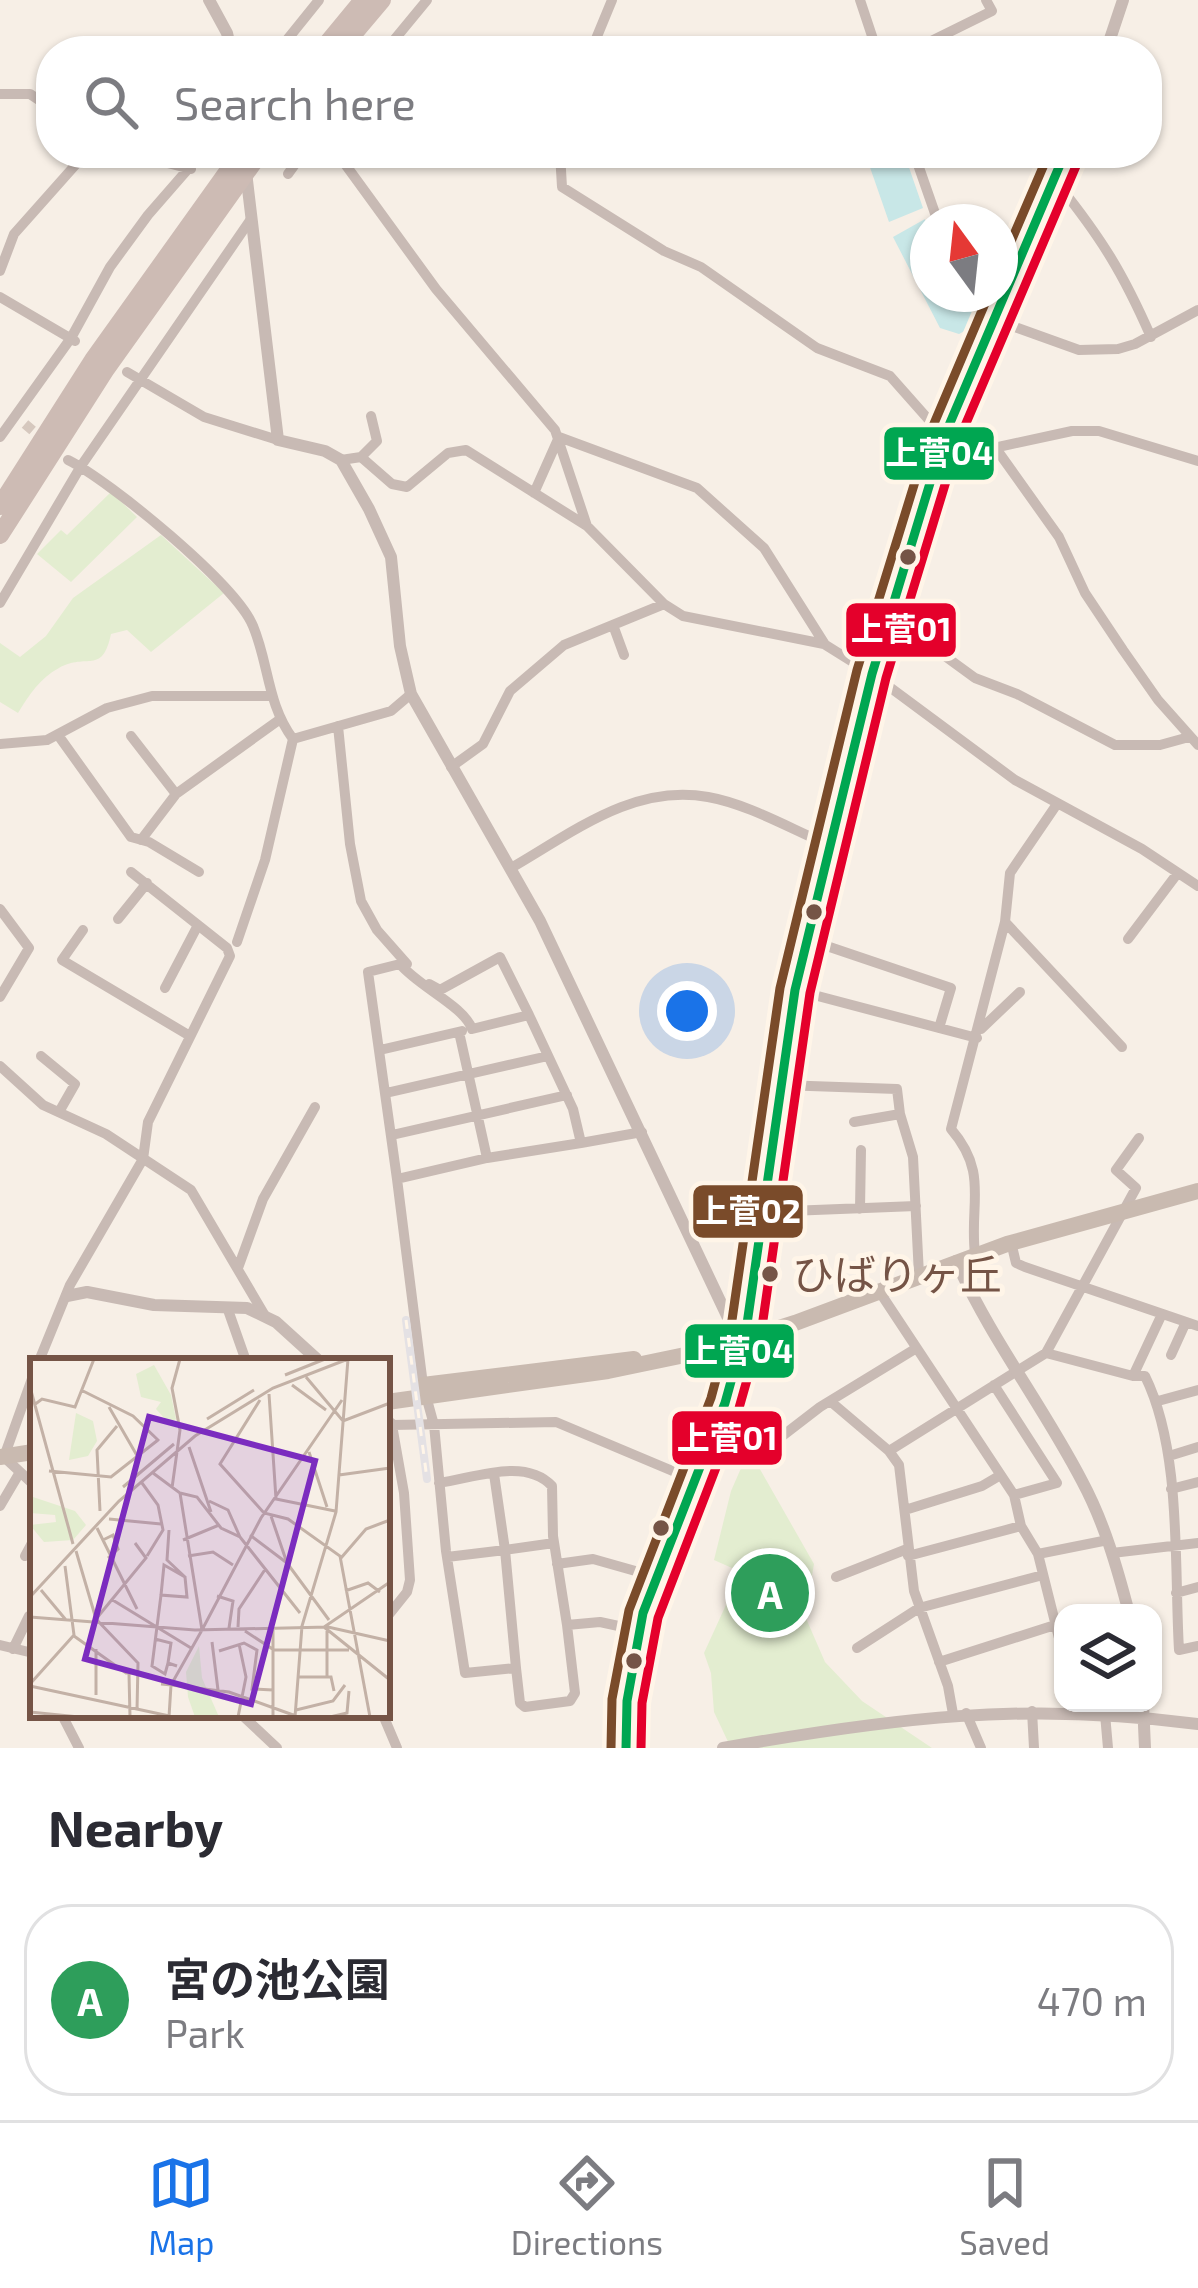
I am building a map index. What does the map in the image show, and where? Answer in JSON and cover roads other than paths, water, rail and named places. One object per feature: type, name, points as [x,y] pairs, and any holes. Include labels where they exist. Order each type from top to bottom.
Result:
[{"type":"highway","points":[[333,36],[362,0]]},
{"type":"highway","points":[[352,36],[382,0]]},
{"type":"highway","points":[[0,506],[93,360],[235,168]]},
{"type":"highway","points":[[0,536],[236,168]]},
{"type":"main road","points":[[390,1402],[643,1365],[739,1341],[1011,1242],[1198,1191]]},
{"type":"main road","points":[[626,1748],[626,1701],[637,1630],[653,1576],[725,1404],[737,1368],[739,1341]]},
{"type":"main road","points":[[423,1384],[630,1356],[643,1365]]},
{"type":"main road","points":[[427,1407],[631,1378],[643,1365]]},
{"type":"street","points":[[209,0],[227,36]]},
{"type":"street","points":[[290,36],[319,0]]},
{"type":"street","points":[[397,36],[427,0]]},
{"type":"street","points":[[597,36],[612,0]]},
{"type":"street","points":[[860,0],[872,36]]},
{"type":"street","points":[[941,36],[992,11],[986,0]]},
{"type":"street","points":[[1111,36],[1123,0]]},
{"type":"street","points":[[0,94],[36,98]]},
{"type":"street","points":[[0,271],[14,234],[73,168]]},
{"type":"street","points":[[0,437],[74,340],[110,267],[148,215],[191,169],[187,168]]},
{"type":"street","points":[[240,168],[251,219],[278,440]]},
{"type":"street","points":[[288,174],[292,168]]},
{"type":"street","points":[[348,168],[436,289],[559,437],[587,526]]},
{"type":"street","points":[[561,168],[562,187],[664,251],[701,267],[817,348],[890,376],[944,436],[980,451],[1072,431],[1099,431],[1198,461]]},
{"type":"street","points":[[919,168],[932,204]]},
{"type":"street","points":[[739,1341],[749,1314],[795,990],[872,674],[944,436],[1059,168]]},
{"type":"street","points":[[1053,183],[1103,240],[1151,337]]},
{"type":"street","points":[[0,603],[81,466],[251,219]]},
{"type":"street","points":[[0,297],[74,340]]},
{"type":"street","points":[[995,314],[1001,322],[1079,350],[1118,349],[1151,337],[1198,310]]},
{"type":"street","points":[[127,372],[204,417],[325,451],[341,460],[392,557],[400,646],[411,694],[511,868],[739,1341]]},
{"type":"street","points":[[13,416],[25,424]]},
{"type":"street","points":[[341,460],[361,457],[377,441],[370,416]]},
{"type":"street","points":[[534,493],[559,437]]},
{"type":"street","points":[[559,437],[698,488],[764,548],[824,644]]},
{"type":"street","points":[[361,457],[392,484],[407,487],[448,453],[466,450],[587,526],[664,604],[682,616],[824,644],[1015,780],[1142,849],[1198,886]]},
{"type":"street","points":[[997,450],[1059,537],[1085,593],[1123,650],[1193,741]]},
{"type":"street","points":[[68,460],[219,578],[253,626],[279,720],[293,739],[266,860],[237,942]]},
{"type":"street","points":[[451,767],[483,744],[510,691],[564,646],[664,604]]},
{"type":"street","points":[[890,616],[975,678],[1017,694],[1115,746],[1193,741]]},
{"type":"street","points":[[613,625],[624,655]]},
{"type":"street","points":[[293,739],[391,711],[411,694]]},
{"type":"street","points":[[0,744],[58,735],[107,708],[152,696],[271,696]]},
{"type":"street","points":[[141,840],[176,794],[279,720]]},
{"type":"street","points":[[338,726],[350,844],[361,901],[377,930],[420,979],[440,990],[500,957],[567,1095],[581,1143]]},
{"type":"street","points":[[58,735],[131,837],[199,872]]},
{"type":"street","points":[[131,736],[176,794]]},
{"type":"street","points":[[511,868],[608,812],[641,798],[670,795],[710,797],[829,845]]},
{"type":"street","points":[[975,1254],[976,1169],[951,1129],[1005,922],[1013,862],[1057,805]]},
{"type":"street","points":[[40,1358],[70,1285],[143,1159],[148,1123],[230,956],[130,872]]},
{"type":"street","points":[[1128,939],[1178,874]]},
{"type":"street","points":[[118,920],[146,883]]},
{"type":"street","points":[[0,909],[29,948],[0,997]]},
{"type":"street","points":[[1005,922],[1122,1047]]},
{"type":"street","points":[[165,988],[198,925]]},
{"type":"street","points":[[83,930],[62,960],[190,1036]]},
{"type":"street","points":[[806,939],[951,988],[939,1028]]},
{"type":"street","points":[[487,1158],[468,1074],[467,1016],[415,982],[400,964],[368,972],[465,1673],[516,1668]]},
{"type":"street","points":[[795,990],[978,1035]]},
{"type":"street","points":[[978,1035],[1020,992]]},
{"type":"street","points":[[380,1050],[529,1015]]},
{"type":"street","points":[[386,1093],[548,1055]]},
{"type":"street","points":[[41,1056],[75,1084],[59,1112]]},
{"type":"street","points":[[0,1066],[19,1087],[106,1134],[190,1190],[264,1314],[315,1358]]},
{"type":"street","points":[[781,1085],[897,1089],[913,1157],[920,1275]]},
{"type":"street","points":[[392,1136],[567,1095]]},
{"type":"street","points":[[238,1268],[263,1199],[315,1106]]},
{"type":"street","points":[[854,1122],[900,1114]]},
{"type":"street","points":[[398,1180],[487,1158],[642,1132]]},
{"type":"street","points":[[889,1451],[1046,1353],[1136,1188],[1116,1170],[1139,1138]]},
{"type":"street","points":[[860,1209],[861,1150]]},
{"type":"street","points":[[764,1212],[916,1206]]},
{"type":"street","points":[[1011,1242],[1016,1263],[1192,1324],[1171,1355]]},
{"type":"street","points":[[956,1261],[988,1328],[1066,1451],[1110,1546],[1126,1604]]},
{"type":"street","points":[[67,1296],[87,1292],[154,1305],[227,1307],[264,1314]]},
{"type":"street","points":[[878,1292],[1014,1495],[1021,1526],[1038,1555],[1054,1621]]},
{"type":"street","points":[[227,1307],[245,1358]]},
{"type":"street","points":[[1133,1376],[1162,1314]]},
{"type":"street","points":[[725,1404],[768,1447],[915,1348]]},
{"type":"street","points":[[1046,1353],[1145,1376],[1158,1401],[1169,1456],[1179,1650],[1198,1646]]},
{"type":"street","points":[[30,1384],[1,1456],[30,1481]]},
{"type":"street","points":[[994,1385],[1057,1483],[1014,1495]]},
{"type":"street","points":[[1158,1401],[1198,1390]]},
{"type":"street","points":[[830,1401],[889,1451],[899,1466],[919,1608],[959,1714],[981,1748]]},
{"type":"street","points":[[390,1612],[407,1592],[410,1580],[404,1493],[390,1423],[556,1422],[694,1480]]},
{"type":"street","points":[[1169,1456],[1198,1448]]},
{"type":"street","points":[[439,1483],[517,1469],[540,1474],[552,1486],[554,1544],[575,1694],[570,1701],[525,1707],[520,1703],[494,1474]]},
{"type":"street","points":[[0,1507],[20,1472]]},
{"type":"street","points":[[905,1510],[982,1486],[999,1476]]},
{"type":"street","points":[[1171,1489],[1198,1482]]},
{"type":"street","points":[[836,1577],[908,1553],[1021,1526]]},
{"type":"street","points":[[1038,1555],[1198,1543]]},
{"type":"street","points":[[447,1557],[554,1544]]},
{"type":"street","points":[[26,1556],[30,1547]]},
{"type":"street","points":[[557,1564],[593,1559],[653,1576]]},
{"type":"street","points":[[857,1648],[919,1608],[1043,1575]]},
{"type":"street","points":[[1176,1593],[1198,1587]]},
{"type":"street","points":[[6,1647],[29,1616]]},
{"type":"street","points":[[568,1625],[600,1622],[637,1630]]},
{"type":"street","points":[[939,1662],[1054,1625]]},
{"type":"street","points":[[723,1748],[879,1721],[1054,1709]]},
{"type":"street","points":[[1032,1711],[1034,1748]]},
{"type":"street","points":[[1097,1712],[1124,1712]]},
{"type":"street","points":[[1144,1712],[1145,1748]]},
{"type":"street","points":[[1152,1712],[1198,1724]]},
{"type":"street","points":[[1105,1714],[1108,1748]]},
{"type":"street","points":[[64,1718],[79,1748]]},
{"type":"street","points":[[247,1718],[278,1748]]},
{"type":"street","points":[[384,1718],[394,1747]]},
{"type":"water","points":[[870,168],[909,168],[922,204],[910,204],[910,213],[889,222]]},
{"type":"water","points":[[910,227],[910,270],[893,237]]},
{"type":"water","points":[[932,312],[980,312],[981,322],[959,334],[940,328]]},
{"type":"tunnel","points":[[25,424],[45,441]]},
{"type":"railway","points":[[406,1320],[427,1479]]},
{"type":"place","name":"ひばりヶ丘","points":[[770,1274]]},
{"type":"place","name":"宮の池公園","points":[[770,1593]]}]
